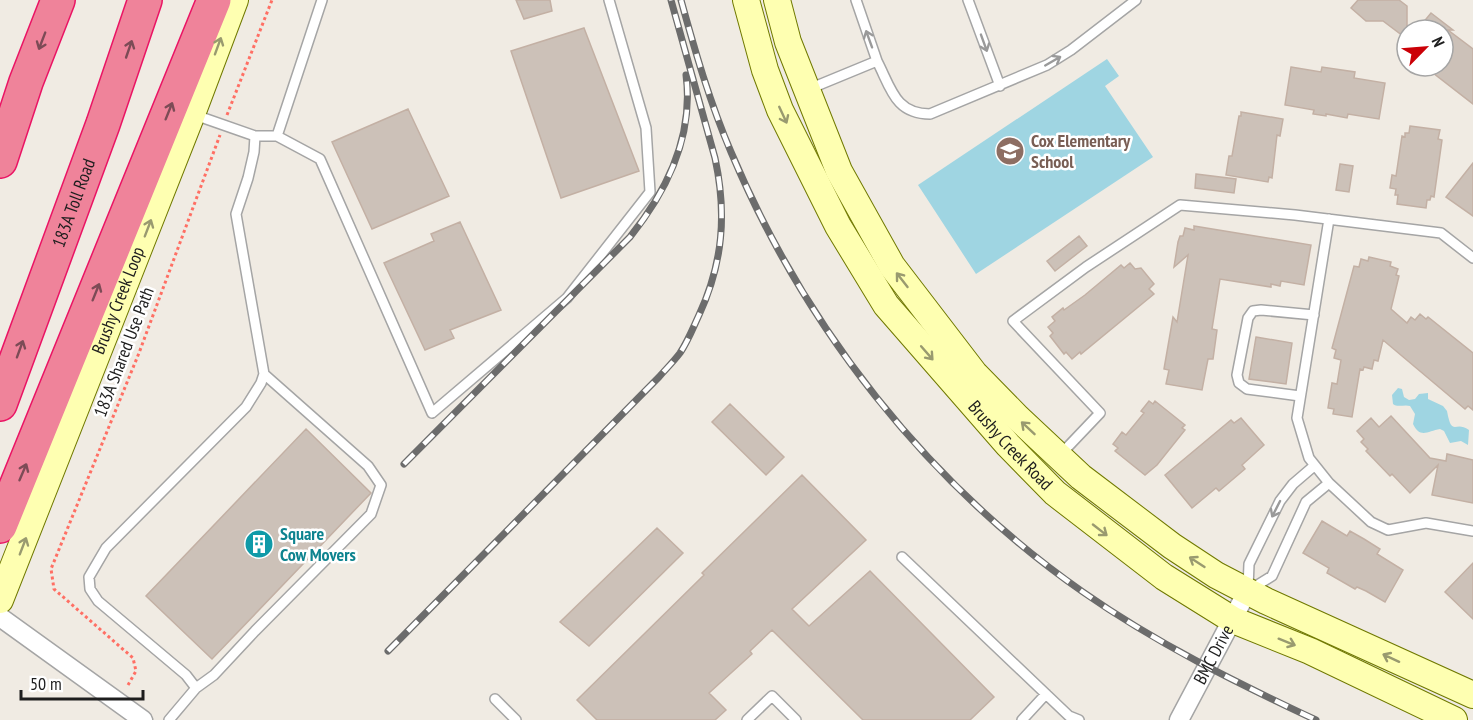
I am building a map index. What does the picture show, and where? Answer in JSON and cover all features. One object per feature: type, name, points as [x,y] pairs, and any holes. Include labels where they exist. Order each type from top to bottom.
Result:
[{"type":"highway","points":[[0,161],[26,82],[58,0]]},
{"type":"highway","name":"183A Toll Road","points":[[0,404],[103,124],[145,0]]},
{"type":"highway","points":[[0,526],[214,0]]},
{"type":"main road","name":"Brushy Creek Loop","points":[[0,600],[235,0]]},
{"type":"main road","name":"Brushy Creek Road","points":[[746,0],[765,70],[780,110],[838,226],[886,305],[1008,445],[1055,493],[1164,577],[1233,620],[1310,651],[1454,720]]},
{"type":"main road","points":[[761,0],[780,66],[787,82],[795,89],[806,90]]},
{"type":"main road","name":"Brushy Creek Road","points":[[777,0],[788,42],[839,171],[892,266],[974,373],[1081,477],[1172,546],[1216,575],[1266,601],[1473,695]]},
{"type":"street","name":"BMC Drive","points":[[1179,720],[1248,590]]},
{"type":"street","points":[[0,617],[144,720]]},
{"type":"lane","points":[[277,136],[322,0]]},
{"type":"lane","points":[[192,114],[255,136],[277,136],[320,159],[432,413],[567,298],[650,192],[646,128],[609,0]]},
{"type":"lane","points":[[856,0],[877,61],[900,104],[910,112],[930,114],[1047,65],[1071,50],[1136,0]]},
{"type":"lane","points":[[968,0],[1000,86]]},
{"type":"lane","points":[[806,90],[877,61]]},
{"type":"lane","points":[[196,688],[178,668],[98,601],[90,589],[89,577],[106,548],[246,407],[261,383],[264,374],[236,214],[248,178],[255,136]]},
{"type":"lane","points":[[1059,457],[1100,413],[1013,321],[1086,267],[1180,205],[1442,232],[1473,258]]},
{"type":"lane","points":[[1329,219],[1297,418],[1309,458],[1329,483],[1371,522],[1388,530],[1426,523],[1473,531]]},
{"type":"lane","points":[[1300,396],[1247,389],[1239,383],[1237,375],[1248,318],[1253,311],[1314,315]]},
{"type":"lane","points":[[169,720],[196,688],[214,675],[371,514],[381,485],[368,466],[264,374]]},
{"type":"lane","points":[[1248,590],[1249,564],[1280,501],[1293,484],[1314,466]]},
{"type":"lane","points":[[1248,590],[1272,576],[1306,502],[1329,483]]},
{"type":"lane","points":[[902,557],[1069,716],[1079,720]]},
{"type":"lane","points":[[1022,720],[1046,694]]},
{"type":"lane","points":[[747,720],[772,696],[796,720]]},
{"type":"lane","points":[[495,699],[516,720]]},
{"type":"path","name":"183A Shared Use Path","points":[[128,685],[136,671],[133,658],[54,589],[51,569],[139,353],[273,0]]},
{"type":"water","points":[[1107,59],[1119,76],[1105,86],[1153,157],[976,274],[918,185]]},
{"type":"water","points":[[1398,388],[1402,389],[1404,397],[1409,400],[1415,399],[1419,394],[1428,393],[1428,399],[1443,406],[1447,411],[1452,426],[1469,430],[1468,445],[1461,441],[1450,443],[1444,431],[1440,429],[1425,433],[1418,431],[1413,424],[1415,414],[1410,406],[1393,404],[1392,395]]},
{"type":"building","points":[[516,0],[550,0],[552,11],[524,19]]},
{"type":"building","points":[[1358,0],[1399,0],[1407,6],[1407,18],[1395,18],[1395,30],[1383,21],[1366,21],[1351,8]]},
{"type":"building","points":[[1431,13],[1437,18],[1427,18]]},
{"type":"building","points":[[584,28],[639,171],[561,198],[511,51]]},
{"type":"building","points":[[1455,35],[1473,49],[1473,104],[1439,78],[1455,78]]},
{"type":"building","points":[[1291,67],[1321,72],[1322,67],[1355,72],[1354,78],[1385,83],[1379,119],[1348,114],[1347,118],[1326,114],[1326,116],[1313,114],[1314,110],[1285,105]]},
{"type":"building","points":[[408,109],[449,196],[372,229],[332,142]]},
{"type":"building","points":[[1241,112],[1283,119],[1280,136],[1277,135],[1272,178],[1269,177],[1268,182],[1226,175]]},
{"type":"building","points":[[1410,126],[1440,130],[1438,139],[1442,140],[1434,197],[1431,196],[1430,200],[1427,200],[1426,208],[1397,204],[1396,189],[1390,188],[1392,175],[1396,176],[1402,136],[1405,137],[1405,133],[1409,133]]},
{"type":"building","points":[[1473,163],[1473,216],[1446,197]]},
{"type":"building","points":[[1340,164],[1353,166],[1349,192],[1336,190]]},
{"type":"building","points":[[1196,174],[1236,179],[1234,193],[1195,188]]},
{"type":"building","points":[[460,222],[501,310],[450,330],[454,338],[425,350],[384,263],[434,241],[431,234]]},
{"type":"building","points":[[1194,226],[1311,245],[1304,285],[1281,281],[1280,286],[1271,284],[1271,287],[1220,279],[1212,329],[1217,330],[1213,359],[1208,359],[1202,390],[1166,384],[1169,370],[1164,369],[1173,317],[1177,322],[1188,255],[1174,267],[1178,242],[1185,228],[1194,230]]},
{"type":"building","points":[[1079,236],[1087,246],[1055,271],[1047,261]]},
{"type":"building","points":[[1369,257],[1391,262],[1390,266],[1398,269],[1396,275],[1399,276],[1391,309],[1407,323],[1411,317],[1415,320],[1420,314],[1426,319],[1428,317],[1473,353],[1473,410],[1468,406],[1465,409],[1383,340],[1378,361],[1374,360],[1372,369],[1364,367],[1363,370],[1360,369],[1352,417],[1333,414],[1334,409],[1328,408],[1332,383],[1337,384],[1341,360],[1334,358],[1336,350],[1332,348],[1354,266],[1359,267],[1361,259],[1368,261]]},
{"type":"building","points":[[1130,263],[1135,269],[1141,268],[1154,284],[1149,289],[1154,294],[1081,354],[1080,352],[1072,359],[1066,352],[1064,354],[1050,336],[1053,333],[1048,327],[1055,321],[1052,317],[1085,295],[1121,265],[1124,268]]},
{"type":"building","points":[[1256,337],[1292,343],[1286,384],[1249,379]]},
{"type":"building","points":[[1149,401],[1153,404],[1155,401],[1185,425],[1182,428],[1185,430],[1157,465],[1145,475],[1115,451],[1118,448],[1113,444],[1122,432],[1126,435],[1144,413],[1141,411]]},
{"type":"building","points":[[730,404],[784,457],[766,475],[712,422]]},
{"type":"building","points":[[1391,416],[1430,458],[1446,461],[1447,454],[1473,460],[1473,503],[1432,495],[1438,465],[1410,493],[1366,451],[1368,449],[1361,442],[1364,439],[1357,431],[1371,418],[1379,427]]},
{"type":"building","points":[[1241,418],[1264,445],[1242,465],[1245,469],[1219,491],[1216,488],[1192,508],[1165,475],[1231,420],[1234,423]]},
{"type":"building","name":"Square Cow Movers","points":[[306,429],[371,493],[212,659],[146,596]]},
{"type":"building","points":[[802,475],[866,540],[792,609],[809,626],[870,571],[994,697],[970,720],[863,720],[772,630],[750,651],[752,654],[709,693],[726,710],[715,720],[597,720],[577,700]]},
{"type":"building","points":[[1322,521],[1347,536],[1350,531],[1364,539],[1380,549],[1377,554],[1403,570],[1385,602],[1327,573],[1329,568],[1303,553]]},
{"type":"building","points":[[657,528],[683,553],[589,646],[560,622]]},
{"type":"building","points":[[1473,563],[1473,619],[1445,592]]},
{"type":"railway","points":[[388,651],[659,377],[680,353],[699,315],[718,257],[722,219],[721,199],[715,158],[671,0]]},
{"type":"railway","points":[[681,0],[716,115],[761,217],[795,280],[834,340],[876,397],[923,451],[973,502],[1026,549],[1083,592],[1196,661],[1316,720]]},
{"type":"railway","points":[[404,464],[630,237],[655,201],[675,162],[686,120],[686,75]]},
{"type":"place","name":"Cox Elementary School","points":[[1010,151]]},
{"type":"place","name":"Square Cow Movers","points":[[259,544]]}]
